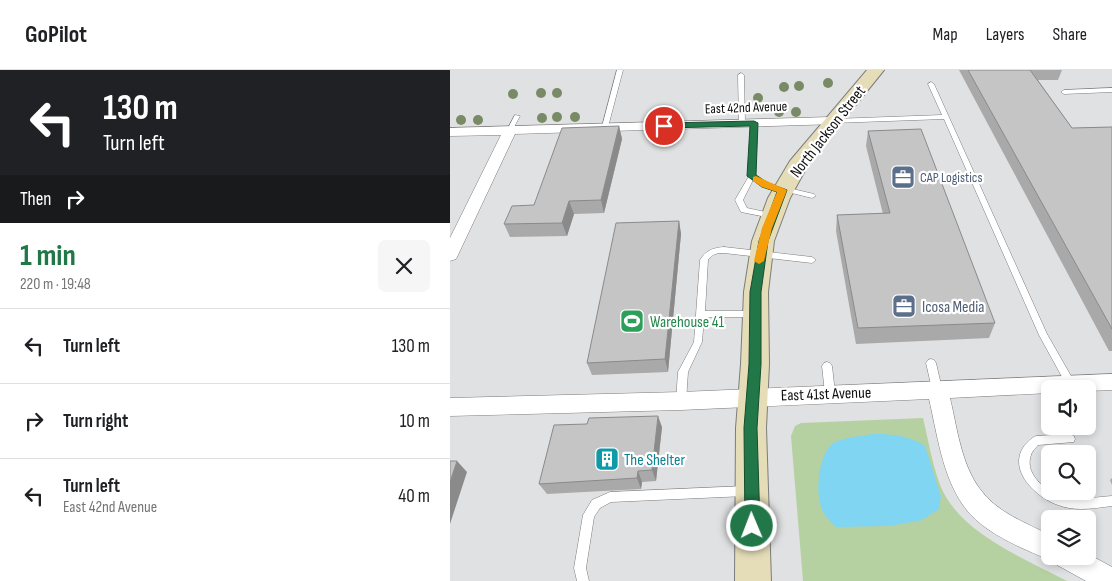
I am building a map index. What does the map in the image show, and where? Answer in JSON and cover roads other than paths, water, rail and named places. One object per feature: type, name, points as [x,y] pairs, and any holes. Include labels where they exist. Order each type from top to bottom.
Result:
[{"type":"street","name":"North Jackson Street","points":[[753,581],[753,396],[755,314],[760,254],[771,216],[782,190],[800,161],[876,70]]},
{"type":"street","name":"East 42nd Avenue","points":[[450,132],[514,123],[605,127],[832,122]]},
{"type":"street","points":[[450,255],[514,123]]},
{"type":"street","name":"East 41st Avenue","points":[[1096,382],[1112,382]]},
{"type":"street","name":"East 41st Avenue","points":[[450,407],[681,401],[753,396],[1041,384]]},
{"type":"street","points":[[936,389],[959,472],[972,498],[998,520],[1041,543]]},
{"type":"street","points":[[1083,565],[1112,581]]},
{"type":"lane","points":[[605,127],[620,70]]},
{"type":"lane","points":[[741,75],[748,124],[752,176],[739,200],[744,210],[771,216]]},
{"type":"lane","points":[[931,84],[1043,335],[1068,380]]},
{"type":"lane","points":[[1064,92],[1112,90]]},
{"type":"lane","points":[[832,122],[946,116]]},
{"type":"lane","points":[[752,176],[765,185],[812,196]]},
{"type":"lane","points":[[681,401],[683,372],[698,342],[704,260],[707,254],[714,250],[812,260]]},
{"type":"lane","points":[[700,314],[755,314]]},
{"type":"lane","points":[[931,363],[936,389]]},
{"type":"lane","points":[[827,366],[830,393]]},
{"type":"lane","points":[[1070,439],[1036,441],[1026,452],[1024,467],[1035,486],[1053,499],[1069,503],[1112,501]]},
{"type":"lane","points":[[584,581],[580,568],[589,516],[596,504],[610,496],[752,490]]},
{"type":"lane","points":[[742,581],[753,581]]},
{"type":"water","points":[[872,434],[900,436],[912,439],[925,446],[941,496],[939,509],[922,520],[890,526],[836,527],[829,520],[819,500],[818,490],[820,469],[826,451],[831,445],[839,441]]},
{"type":"place","name":"CAP Logistics","points":[[903,177]]},
{"type":"place","name":"Icosa Media","points":[[904,306]]},
{"type":"place","name":"Warehouse 41","points":[[632,321]]},
{"type":"place","name":"The Shelter","points":[[607,459]]}]
